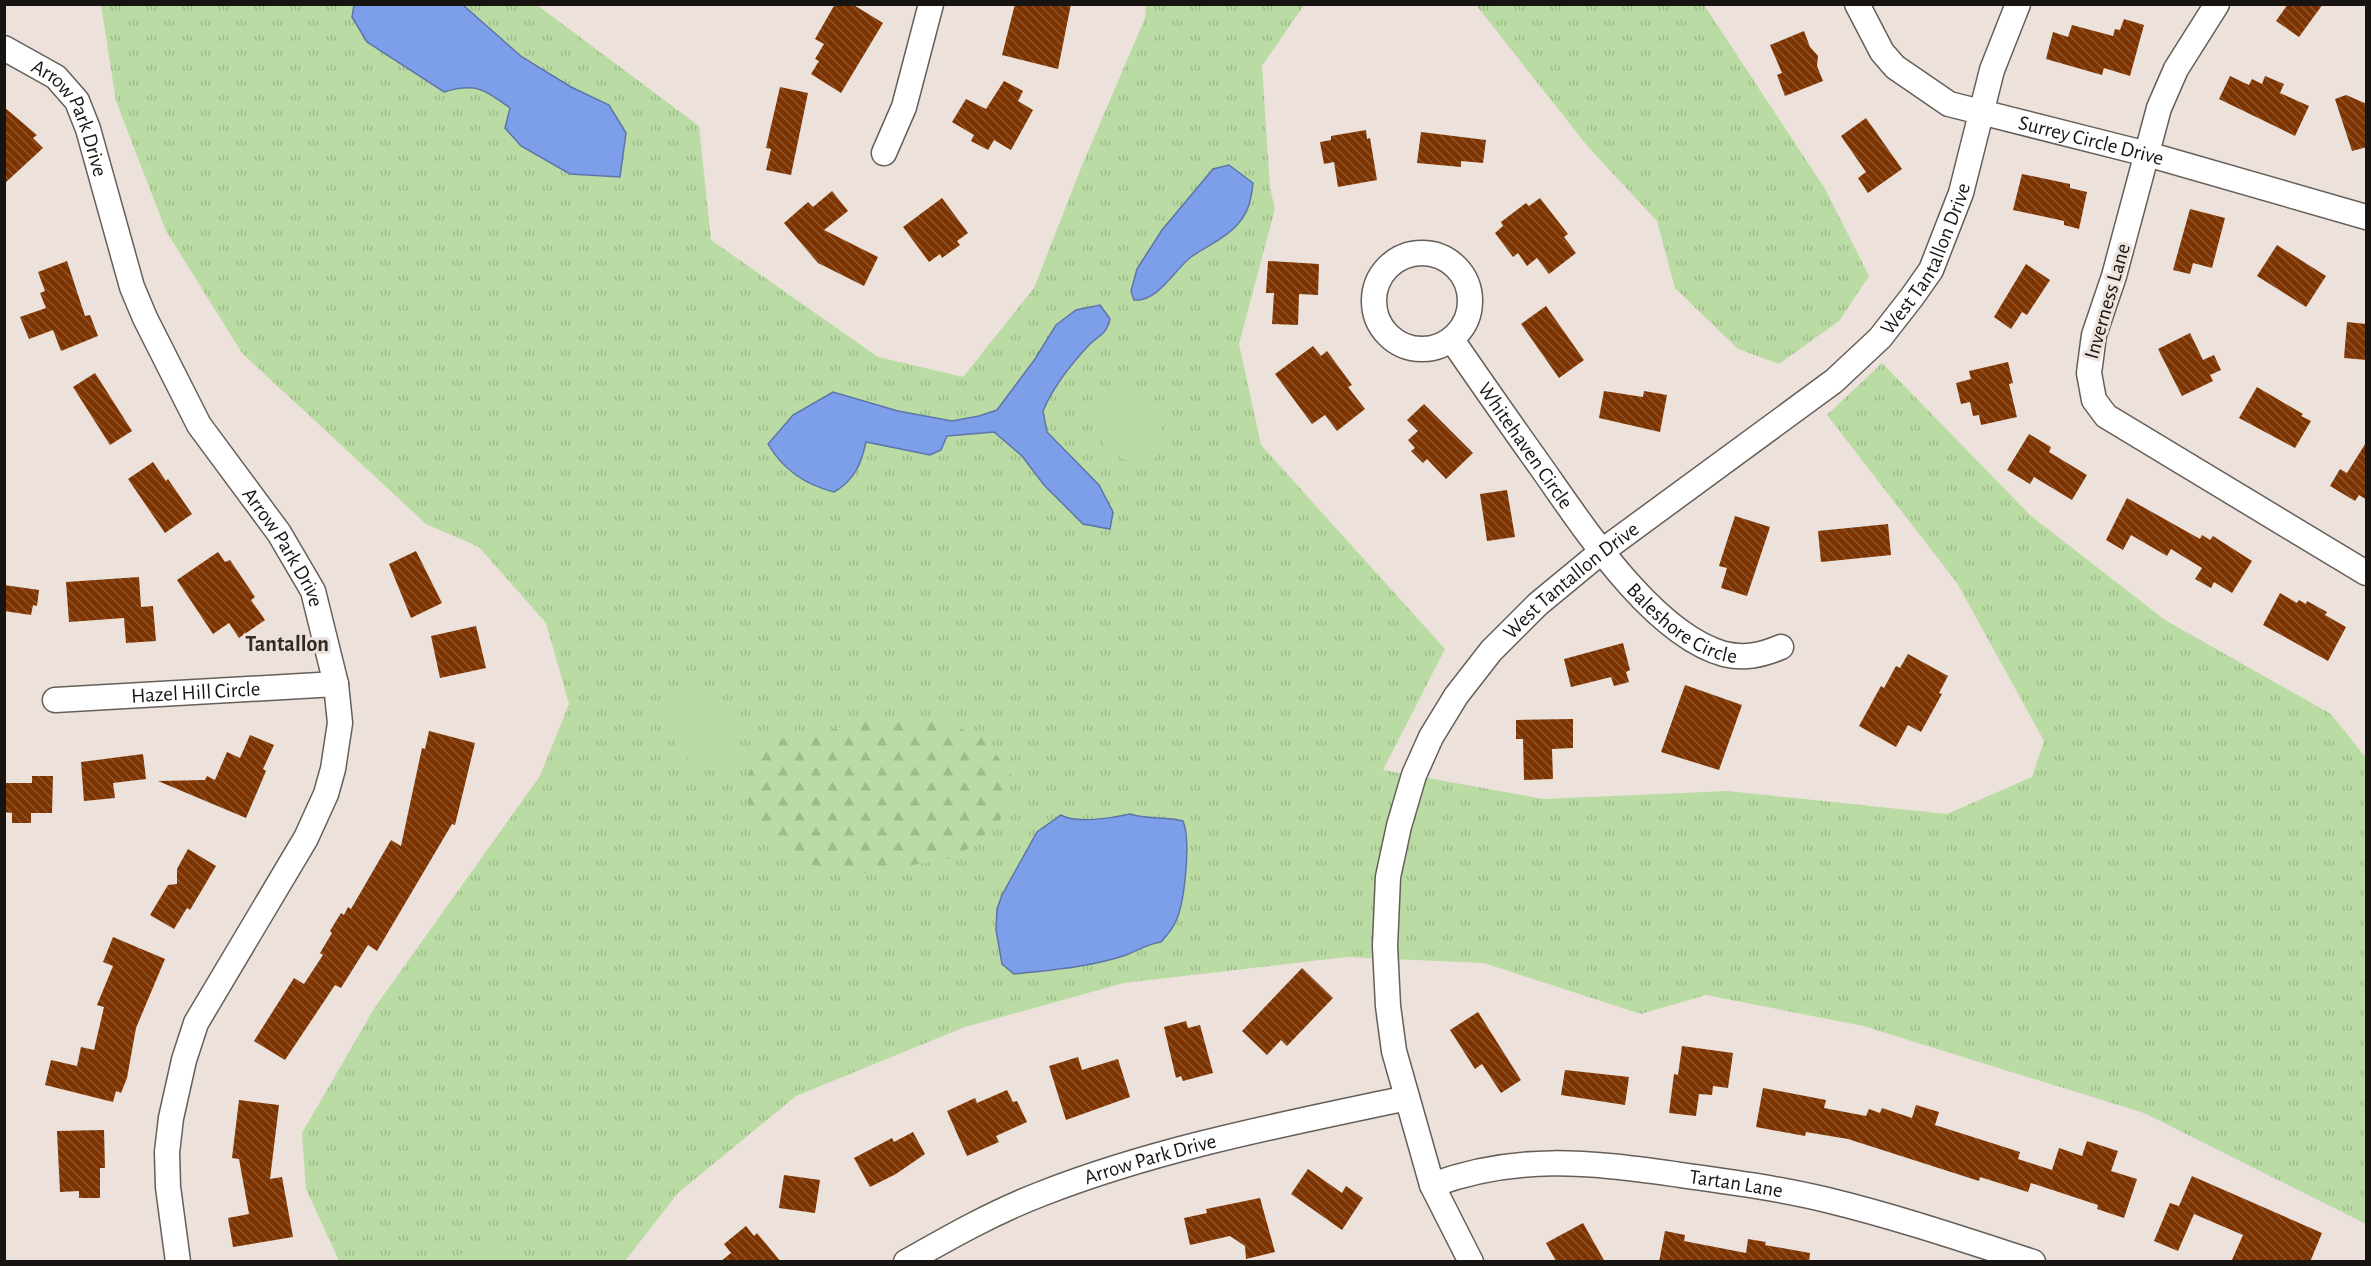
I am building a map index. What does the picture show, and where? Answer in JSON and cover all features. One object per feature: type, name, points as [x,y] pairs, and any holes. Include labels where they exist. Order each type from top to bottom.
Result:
[{"type":"street","points":[[884,153],[904,107],[931,4]]},
{"type":"street","name":"Surrey Circle Drive","points":[[1857,4],[1882,52],[1895,67],[1949,104],[2147,154],[2367,217]]},
{"type":"street","name":"West Tantallon Drive","points":[[1471,1262],[1432,1185],[1394,1051],[1385,946],[1389,877],[1399,826],[1414,775],[1431,737],[1456,696],[1491,651],[1538,604],[1600,552],[1834,381],[1880,338],[1931,270],[1961,193],[1979,113],[1992,70],[2018,4]]},
{"type":"street","name":"Inverness Lane","points":[[2217,4],[2176,69],[2159,108],[2089,359],[2094,400],[2106,416],[2367,573]]},
{"type":"street","name":"Arrow Park Drive","points":[[4,48],[56,77],[77,101],[88,129],[132,287],[144,318],[199,425],[279,533],[313,591],[332,657],[336,684],[340,723],[333,769],[326,794],[306,838],[196,1023],[184,1060],[171,1118],[167,1152],[168,1187],[178,1262]]},
{"type":"street","points":[[1416,253],[1432,254],[1447,259],[1458,268],[1466,280],[1470,307],[1461,331],[1452,340],[1437,347],[1422,349],[1406,347],[1392,339],[1382,327],[1375,312],[1377,288],[1388,267],[1401,258],[1416,253]]},
{"type":"street","name":"Whitehaven Circle","points":[[1452,340],[1600,552]]},
{"type":"street","name":"Baleshore Circle","points":[[1600,552],[1646,602],[1702,644],[1723,654],[1749,656],[1761,655],[1781,647]]},
{"type":"street","name":"Hazel Hill Circle","points":[[55,700],[336,684]]},
{"type":"street","name":"Arrow Park Drive","points":[[906,1262],[995,1214],[1083,1178],[1210,1143],[1407,1098]]},
{"type":"street","name":"Tartan Lane","points":[[1432,1185],[1464,1173],[1507,1164],[1543,1162],[1626,1168],[1726,1182],[1827,1200],[2033,1262]]},
{"type":"green space","points":[[101,5],[537,5],[699,126],[711,240],[878,357],[963,377],[1034,288],[1081,168],[1145,18],[1146,5],[1304,5],[1262,66],[1270,188],[1275,209],[1239,344],[1261,445],[1445,649],[1383,770],[1544,799],[1728,791],[1947,814],[2032,777],[2044,741],[1957,583],[1827,415],[1882,363],[2031,516],[2165,620],[2331,714],[2366,758],[2366,1224],[2144,1113],[1863,1026],[1706,995],[1641,1014],[1484,963],[1346,957],[1124,983],[965,1027],[796,1096],[678,1193],[625,1261],[339,1261],[306,1189],[302,1133],[375,1007],[540,776],[569,704],[546,623],[479,547],[426,524],[242,353],[166,231],[116,101]]},
{"type":"green space","points":[[1476,5],[1704,5],[1825,189],[1869,276],[1839,321],[1779,364],[1738,349],[1675,288],[1657,221],[1589,148]]},
{"type":"green space","points":[[1128,389],[1144,392],[1160,422],[1161,438],[1158,456],[1142,462],[1127,460],[1114,453],[1103,442],[1097,429],[1095,415],[1099,403],[1110,393]]},
{"type":"green space","points":[[692,685],[715,700],[723,710],[735,734],[738,747],[736,757],[730,765],[718,770],[704,769],[690,761],[679,748],[666,717],[668,703],[676,691]]},
{"type":"green space","points":[[875,719],[945,722],[985,739],[1012,776],[1000,822],[958,857],[867,873],[795,862],[753,832],[745,785],[761,741],[807,736]]},
{"type":"green space","points":[[486,1239],[502,1245],[506,1251],[507,1261],[453,1261],[473,1244]]},
{"type":"water","points":[[354,5],[463,5],[522,57],[571,87],[609,105],[626,133],[620,177],[570,174],[521,146],[505,128],[510,108],[487,92],[472,88],[444,92],[367,42],[352,17]]},
{"type":"water","points":[[1229,165],[1253,183],[1249,206],[1241,220],[1227,234],[1191,257],[1158,291],[1143,299],[1134,300],[1131,291],[1137,269],[1162,230],[1213,169]]},
{"type":"water","points":[[1100,305],[1110,319],[1106,329],[1070,367],[1043,411],[1047,432],[1099,485],[1113,512],[1110,529],[1083,524],[1044,485],[1022,456],[994,432],[947,436],[941,450],[930,455],[866,442],[856,471],[834,492],[805,481],[796,475],[788,469],[768,444],[793,415],[833,392],[898,411],[952,421],[997,410],[1035,359],[1056,325],[1076,310]]},
{"type":"water","points":[[1130,814],[1183,821],[1187,842],[1184,887],[1179,914],[1171,931],[1161,942],[1113,959],[1014,974],[1002,964],[996,930],[997,909],[1002,895],[1037,832],[1061,815],[1085,820]]},
{"type":"building","points":[[835,4],[852,4],[883,23],[841,93],[811,74],[819,61],[815,59],[824,44],[815,39]]},
{"type":"building","points":[[1015,4],[1071,4],[1058,69],[1002,55]]},
{"type":"building","points":[[2288,4],[2323,4],[2299,37],[2276,21]]},
{"type":"building","points":[[2124,19],[2144,25],[2130,76],[2104,68],[2102,75],[2046,59],[2053,32],[2068,37],[2072,25],[2113,36],[2115,29],[2120,30]]},
{"type":"building","points":[[1804,31],[1810,47],[1818,56],[1817,66],[1823,81],[1785,96],[1777,75],[1782,73],[1770,45]]},
{"type":"building","points":[[2230,76],[2249,85],[2252,79],[2262,84],[2265,76],[2284,84],[2280,93],[2309,106],[2295,136],[2219,99]]},
{"type":"building","points":[[1004,81],[1023,91],[1018,101],[1033,110],[1011,150],[994,140],[988,150],[971,141],[974,135],[952,122],[966,99],[986,109]]},
{"type":"building","points":[[780,87],[808,93],[791,175],[766,170],[771,149],[766,148]]},
{"type":"building","points":[[2346,95],[2367,104],[2367,147],[2352,151],[2335,99]]},
{"type":"building","points":[[4,107],[37,135],[33,138],[43,148],[4,184]]},
{"type":"building","points":[[1866,118],[1902,169],[1868,193],[1858,178],[1866,172],[1841,136]]},
{"type":"building","points":[[1366,130],[1367,139],[1370,138],[1377,180],[1338,187],[1334,162],[1324,164],[1320,142],[1331,140],[1331,136]]},
{"type":"building","points":[[1421,132],[1486,140],[1483,163],[1461,161],[1461,167],[1417,163]]},
{"type":"building","points":[[2022,174],[2070,184],[2070,188],[2087,192],[2079,229],[2064,225],[2064,221],[2013,210]]},
{"type":"building","points":[[832,191],[848,211],[824,230],[878,257],[864,286],[818,263],[784,223],[808,202],[813,207]]},
{"type":"building","points":[[942,198],[968,233],[957,241],[960,245],[942,258],[940,254],[929,262],[903,227]]},
{"type":"building","points":[[1540,198],[1568,234],[1564,237],[1576,253],[1549,274],[1537,258],[1527,266],[1518,253],[1513,257],[1495,233],[1503,226],[1501,222],[1526,203],[1529,206]]},
{"type":"building","points":[[2190,209],[2225,218],[2212,268],[2193,263],[2190,274],[2173,270]]},
{"type":"building","points":[[2277,245],[2326,276],[2306,307],[2257,276]]},
{"type":"building","points":[[67,261],[85,316],[90,315],[98,336],[61,351],[53,330],[29,339],[20,317],[46,308],[40,293],[45,291],[38,272]]},
{"type":"building","points":[[1268,261],[1319,264],[1318,295],[1299,294],[1298,325],[1272,324],[1274,293],[1266,293]]},
{"type":"building","points":[[2026,264],[2050,280],[2027,315],[2022,312],[2011,329],[1994,317]]},
{"type":"building","points":[[1546,306],[1584,360],[1559,378],[1521,324]]},
{"type":"building","points":[[2347,322],[2366,324],[2367,360],[2344,358]]},
{"type":"building","points":[[2190,333],[2203,360],[2214,355],[2221,370],[2210,375],[2213,381],[2182,396],[2158,349]]},
{"type":"building","points":[[1313,346],[1321,356],[1327,351],[1352,385],[1348,387],[1365,409],[1337,431],[1325,415],[1312,424],[1275,374]]},
{"type":"building","points":[[2008,362],[2013,383],[2009,384],[2017,417],[1981,425],[1979,415],[1973,416],[1970,402],[1961,404],[1956,383],[1971,379],[1969,371]]},
{"type":"building","points":[[95,373],[132,431],[110,445],[73,387]]},
{"type":"building","points":[[2257,387],[2311,421],[2295,448],[2239,418]]},
{"type":"building","points":[[1604,391],[1643,397],[1644,391],[1667,395],[1660,432],[1599,418]]},
{"type":"building","points":[[1424,404],[1473,453],[1446,479],[1427,459],[1423,463],[1411,451],[1415,448],[1408,440],[1418,431],[1407,420]]},
{"type":"building","points":[[2029,434],[2051,447],[2049,452],[2087,475],[2072,500],[2034,477],[2030,484],[2007,470]]},
{"type":"building","points":[[2367,441],[2367,500],[2359,495],[2355,501],[2330,486],[2340,469],[2347,473]]},
{"type":"building","points":[[153,462],[166,481],[168,479],[192,514],[165,533],[128,479]]},
{"type":"building","points":[[1507,490],[1515,537],[1487,541],[1480,494]]},
{"type":"building","points":[[2127,498],[2200,539],[2202,535],[2210,540],[2213,536],[2252,561],[2232,593],[2214,582],[2211,588],[2195,579],[2202,568],[2171,549],[2167,556],[2131,535],[2123,550],[2106,540]]},
{"type":"building","points":[[1735,516],[1770,527],[1747,596],[1721,588],[1727,568],[1719,566]]},
{"type":"building","points":[[1888,524],[1891,555],[1821,562],[1818,531]]},
{"type":"building","points":[[416,551],[442,603],[411,618],[389,564]]},
{"type":"building","points":[[218,552],[225,562],[230,560],[255,597],[251,600],[265,620],[239,638],[229,623],[213,634],[177,580]]},
{"type":"building","points":[[139,577],[141,607],[153,606],[156,641],[126,643],[124,618],[69,622],[66,582]]},
{"type":"building","points":[[4,585],[39,590],[37,606],[33,605],[31,615],[4,611]]},
{"type":"building","points":[[2280,593],[2297,603],[2299,600],[2306,604],[2307,601],[2327,612],[2325,615],[2346,627],[2328,661],[2263,625]]},
{"type":"building","points":[[476,626],[486,668],[440,678],[431,636]]},
{"type":"building","points":[[1623,643],[1630,670],[1626,672],[1629,682],[1614,686],[1611,677],[1571,687],[1564,659]]},
{"type":"building","points":[[1908,654],[1948,676],[1939,693],[1942,694],[1921,732],[1908,725],[1896,747],[1859,726],[1881,686],[1884,688],[1896,666],[1900,668]]},
{"type":"building","points":[[1685,685],[1742,705],[1719,770],[1661,752]]},
{"type":"building","points":[[1573,719],[1573,748],[1552,749],[1553,779],[1524,780],[1523,739],[1516,739],[1516,720]]},
{"type":"building","points":[[429,731],[475,743],[455,825],[452,824],[377,951],[368,945],[341,988],[335,985],[285,1060],[254,1041],[294,978],[304,984],[323,955],[320,953],[332,933],[330,931],[341,913],[344,915],[348,907],[351,909],[391,840],[401,846],[422,748],[425,749]]},
{"type":"building","points":[[250,735],[274,745],[263,769],[266,771],[246,818],[158,781],[205,780],[207,776],[215,780],[227,752],[240,758]]},
{"type":"building","points":[[143,754],[146,779],[113,783],[115,798],[84,801],[81,762]]},
{"type":"building","points":[[32,776],[53,776],[52,813],[31,813],[31,823],[12,823],[12,813],[4,812],[4,783],[32,783]]},
{"type":"building","points":[[188,849],[216,866],[190,910],[187,908],[174,929],[150,915],[168,885],[177,884],[177,869]]},
{"type":"building","points":[[113,937],[165,959],[136,1028],[127,1078],[121,1093],[116,1091],[113,1102],[45,1085],[51,1060],[77,1066],[81,1047],[94,1050],[104,1007],[97,1005],[113,966],[103,962]]},
{"type":"building","points":[[1302,968],[1333,998],[1287,1046],[1281,1040],[1267,1055],[1242,1031]]},
{"type":"building","points":[[1478,1012],[1521,1080],[1501,1093],[1482,1064],[1475,1069],[1450,1030]]},
{"type":"building","points":[[1186,1021],[1188,1028],[1200,1025],[1213,1073],[1183,1081],[1181,1076],[1176,1078],[1164,1027]]},
{"type":"building","points":[[1682,1046],[1733,1053],[1728,1088],[1713,1086],[1712,1095],[1699,1094],[1696,1116],[1669,1113],[1674,1074],[1678,1075]]},
{"type":"building","points":[[1078,1057],[1082,1070],[1118,1059],[1130,1097],[1066,1120],[1049,1066]]},
{"type":"building","points":[[1565,1070],[1629,1077],[1625,1105],[1561,1095]]},
{"type":"building","points":[[1763,1088],[1826,1100],[1824,1108],[1866,1116],[1869,1109],[1880,1113],[1882,1108],[1912,1118],[1916,1105],[1939,1112],[1935,1125],[2020,1152],[2018,1159],[2052,1170],[2059,1148],[2082,1156],[2087,1141],[2118,1151],[2111,1171],[2137,1179],[2124,1218],[2097,1209],[2098,1205],[2031,1183],[2028,1192],[1980,1177],[1979,1181],[1848,1139],[1806,1132],[1805,1136],[1756,1127]]},
{"type":"building","points":[[1007,1090],[1013,1102],[1017,1101],[1027,1122],[996,1136],[999,1142],[967,1156],[947,1111],[975,1098],[977,1103]]},
{"type":"building","points":[[239,1100],[279,1105],[270,1179],[282,1177],[293,1237],[233,1247],[228,1218],[249,1214],[239,1159],[232,1158]]},
{"type":"building","points":[[104,1130],[105,1168],[100,1168],[100,1198],[79,1198],[79,1191],[60,1192],[57,1131]]},
{"type":"building","points":[[913,1132],[925,1154],[896,1174],[870,1187],[854,1158],[892,1138],[894,1142]]},
{"type":"building","points":[[1308,1169],[1342,1193],[1346,1186],[1363,1198],[1342,1230],[1291,1194]]},
{"type":"building","points":[[784,1175],[820,1180],[815,1213],[779,1208]]},
{"type":"building","points":[[2192,1176],[2322,1233],[2310,1262],[2231,1262],[2243,1235],[2194,1214],[2178,1251],[2154,1241],[2170,1203],[2179,1206]]},
{"type":"building","points":[[1260,1198],[1275,1252],[1246,1259],[1245,1246],[1230,1236],[1190,1245],[1184,1218],[1207,1213],[1206,1209]]},
{"type":"building","points":[[1583,1223],[1605,1262],[1556,1261],[1546,1243]]},
{"type":"building","points":[[746,1226],[754,1236],[757,1233],[781,1262],[720,1262],[731,1253],[724,1244]]},
{"type":"building","points":[[1665,1231],[1685,1235],[1684,1241],[1746,1253],[1748,1239],[1766,1242],[1765,1245],[1810,1253],[1809,1262],[1659,1262]]},
{"type":"district","name":"Tantallon","points":[[287,643]]}]
